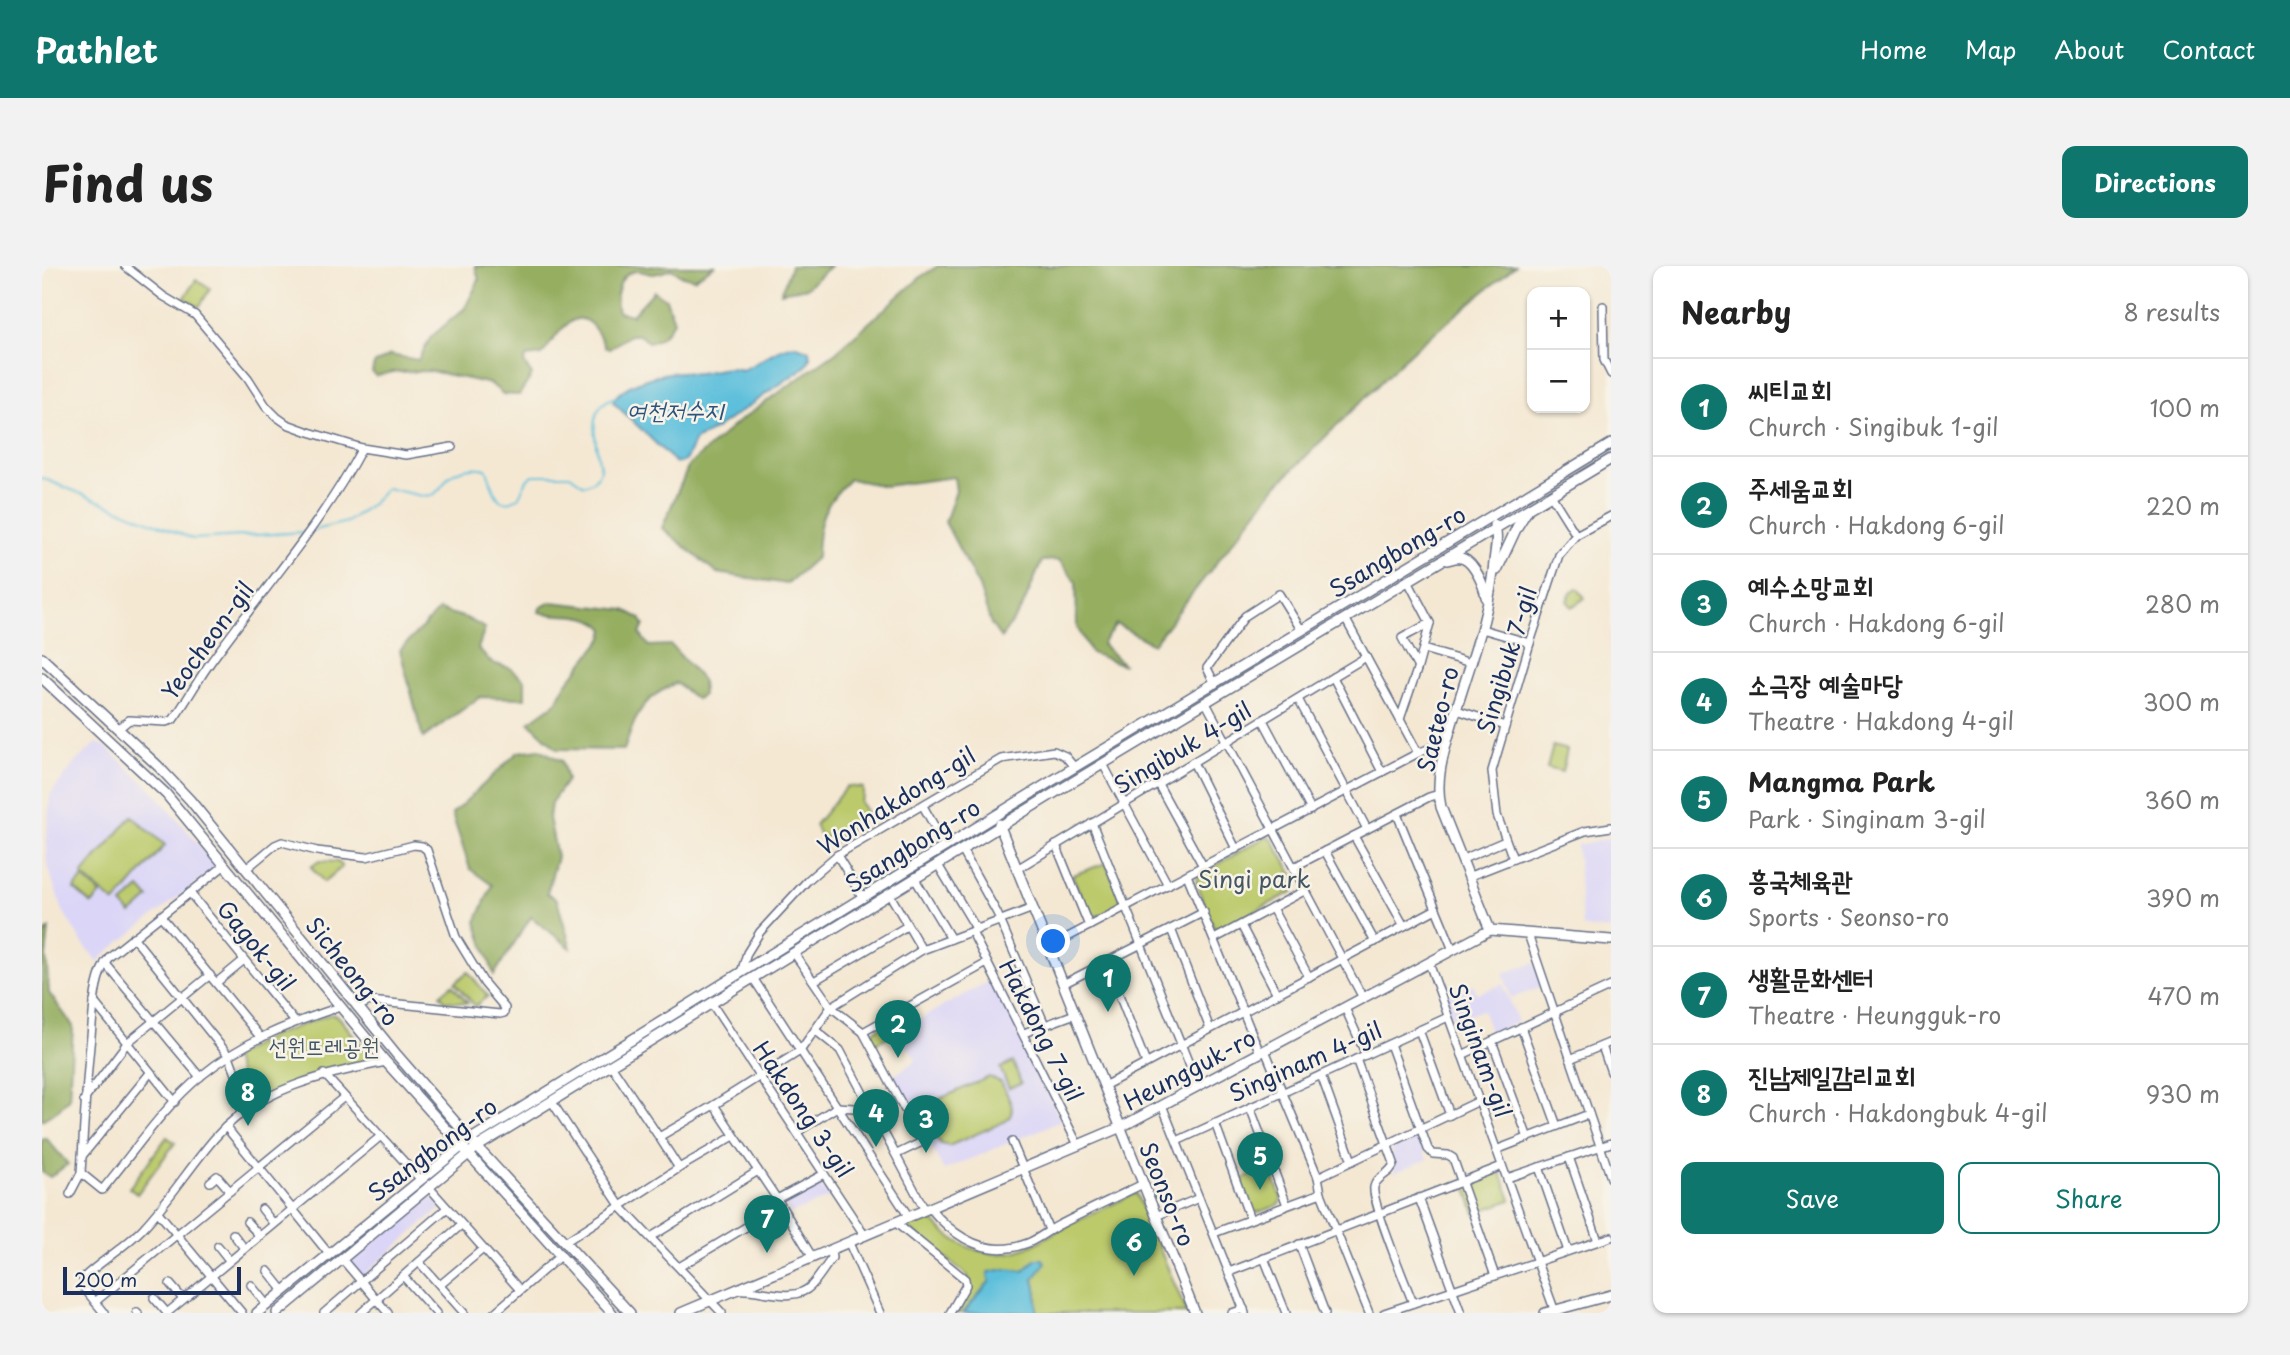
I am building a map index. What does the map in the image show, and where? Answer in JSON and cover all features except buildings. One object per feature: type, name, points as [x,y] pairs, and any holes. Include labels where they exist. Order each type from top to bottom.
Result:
[{"type":"street","points":[[125,266],[163,296],[195,314],[266,406],[287,424],[362,448],[406,455],[453,447]]},
{"type":"street","points":[[1602,306],[1604,360],[1611,374]]},
{"type":"street","name":"Ssangbong-ro","points":[[277,1313],[288,1310],[342,1258],[428,1186],[474,1143],[741,973],[1074,767],[1611,444]]},
{"type":"street","name":"Yeocheon-gil","points":[[118,729],[129,720],[173,720],[207,667],[307,535],[362,448]]},
{"type":"street","name":"Ssangbong-ro","points":[[474,1143],[552,1102],[962,850],[1611,459]]},
{"type":"street","points":[[1493,578],[1528,509],[1547,497],[1576,535]]},
{"type":"street","name":"Singibuk 7-gil","points":[[1513,859],[1505,841],[1493,793],[1492,771],[1559,555],[1576,535],[1611,516]]},
{"type":"street","points":[[1489,518],[1496,528]]},
{"type":"street","name":"Saeteo-ro","points":[[1490,930],[1439,794],[1447,741],[1482,629],[1493,578],[1496,528]]},
{"type":"street","points":[[1442,561],[1458,557],[1466,560],[1483,586],[1487,604]]},
{"type":"street","points":[[1400,719],[1430,623],[1408,580]]},
{"type":"street","points":[[1215,684],[1207,668],[1245,617],[1279,594],[1302,631]]},
{"type":"street","points":[[1345,618],[1418,753]]},
{"type":"street","points":[[1418,667],[1402,638],[1430,623]]},
{"type":"street","points":[[1482,629],[1530,643]]},
{"type":"street","points":[[1423,649],[1471,663]]},
{"type":"street","name":"Singibuk 4-gil","points":[[1017,869],[1366,657]]},
{"type":"street","name":"Sicheong-ro","points":[[42,658],[167,776],[357,1007],[474,1143],[630,1313]]},
{"type":"street","points":[[1333,677],[1382,772]]},
{"type":"street","name":"Sicheong-ro","points":[[42,678],[166,793],[296,955],[387,1062],[612,1313]]},
{"type":"street","points":[[1298,699],[1367,829]]},
{"type":"street","points":[[1206,703],[1363,998]]},
{"type":"street","points":[[1457,710],[1505,726]]},
{"type":"street","points":[[1264,720],[1311,810]]},
{"type":"street","points":[[109,739],[118,729]]},
{"type":"street","points":[[1049,947],[1418,753],[1447,741]]},
{"type":"street","name":"Wonhakdong-gil","points":[[741,973],[747,953],[760,932],[815,874],[837,855],[1001,759],[1054,751],[1065,755],[1074,767]]},
{"type":"street","points":[[1193,762],[1236,849]]},
{"type":"street","points":[[1104,764],[1168,885]]},
{"type":"street","points":[[1158,783],[1203,866]]},
{"type":"street","points":[[1294,867],[1439,794]]},
{"type":"street","points":[[923,806],[946,846]]},
{"type":"street","points":[[1397,814],[1453,950]]},
{"type":"street","name":"Seonso-ro","points":[[996,816],[1195,1313]]},
{"type":"street","points":[[1092,823],[1198,1086]]},
{"type":"street","points":[[1470,876],[1586,831],[1611,827]]},
{"type":"street","points":[[1354,836],[1404,926]]},
{"type":"street","points":[[1463,859],[1505,841]]},
{"type":"street","points":[[246,869],[282,842],[317,851],[366,857],[414,845],[426,848],[432,858],[456,937],[484,983],[505,1007],[504,1013],[370,1001],[357,1007]]},
{"type":"street","points":[[1056,845],[1089,926]]},
{"type":"street","points":[[962,850],[1000,920],[1045,1025]]},
{"type":"street","points":[[1325,851],[1375,942]]},
{"type":"street","points":[[837,855],[863,898]]},
{"type":"street","name":"Gagok-gil","points":[[105,963],[133,937],[225,865]]},
{"type":"street","name":"Hakdong 7-gil","points":[[938,865],[974,931],[987,963],[1078,1145]]},
{"type":"street","points":[[1187,875],[1243,1012],[1283,1092],[1369,1313]]},
{"type":"street","points":[[915,879],[951,939]]},
{"type":"street","points":[[1214,939],[1306,890]]},
{"type":"street","name":"Gagok-gil","points":[[190,893],[295,1022]]},
{"type":"street","points":[[890,895],[922,950]]},
{"type":"street","points":[[659,1137],[800,1051],[831,1007],[922,950],[1033,908]]},
{"type":"street","points":[[1272,908],[1309,977]]},
{"type":"street","points":[[1104,1086],[1436,909]]},
{"type":"street","points":[[1063,984],[1204,912]]},
{"type":"street","points":[[161,916],[261,1038]]},
{"type":"street","points":[[1241,925],[1277,994]]},
{"type":"street","points":[[814,981],[907,926]]},
{"type":"street","points":[[1171,929],[1210,1029]]},
{"type":"street","points":[[1490,930],[1611,940]]},
{"type":"street","name":"Heungguk-ro","points":[[681,1313],[1121,1127],[1490,930]]},
{"type":"street","points":[[1528,934],[1611,1178]]},
{"type":"street","points":[[133,937],[229,1055],[244,1096],[240,1115]]},
{"type":"street","points":[[296,955],[307,945]]},
{"type":"street","points":[[794,953],[831,1007],[863,1032],[922,1142],[897,1154]]},
{"type":"street","points":[[216,983],[244,960]]},
{"type":"street","points":[[1106,962],[1146,1063]]},
{"type":"street","points":[[70,1194],[81,1173],[84,1100],[94,1002],[105,963]]},
{"type":"street","points":[[105,963],[200,1077]]},
{"type":"street","points":[[863,1032],[987,963]]},
{"type":"street","name":"Singinam-gil","points":[[1429,963],[1537,1262],[1551,1312]]},
{"type":"street","points":[[84,1100],[127,1043],[210,975]]},
{"type":"street","points":[[753,978],[909,1217]]},
{"type":"street","points":[[1462,1055],[1611,986]]},
{"type":"street","points":[[94,1002],[175,1102]]},
{"type":"street","name":"Hakdong 3-gil","points":[[712,1004],[865,1236]]},
{"type":"street","name":"Gagok-gil","points":[[81,1173],[102,1190],[175,1102],[200,1077],[229,1055],[261,1038],[295,1022],[340,1007]]},
{"type":"street","points":[[1345,1008],[1366,1055]]},
{"type":"street","points":[[1024,1033],[1076,1014]]},
{"type":"street","name":"Singinam 4-gil","points":[[1177,1141],[1448,1017]]},
{"type":"street","points":[[1521,1027],[1557,1126]]},
{"type":"street","points":[[815,1030],[840,1050],[927,1209],[963,1239],[990,1248],[1005,1248],[1029,1242],[1143,1184]]},
{"type":"street","points":[[1419,1030],[1450,1115]]},
{"type":"street","points":[[1492,1041],[1528,1138]]},
{"type":"street","points":[[1570,1059],[1611,1042]]},
{"type":"street","points":[[1390,1044],[1429,1151],[1435,1155],[1448,1155],[1453,1158],[1495,1276]]},
{"type":"street","points":[[1602,1046],[1611,1072]]},
{"type":"street","points":[[1356,1059],[1394,1167],[1374,1186],[1380,1213],[1413,1303]]},
{"type":"street","points":[[104,1313],[84,1288],[83,1278],[142,1230],[226,1127],[275,1093],[324,1074],[387,1062]]},
{"type":"street","points":[[611,1065],[679,1168]]},
{"type":"street","points":[[82,1157],[150,1073]]},
{"type":"street","points":[[324,1074],[420,1179]]},
{"type":"street","points":[[1321,1075],[1352,1161]]},
{"type":"street","points":[[95,1302],[344,1097]]},
{"type":"street","points":[[1318,1177],[1479,1101]]},
{"type":"street","points":[[552,1102],[621,1207],[722,1313]]},
{"type":"street","points":[[714,1105],[813,1258]]},
{"type":"street","points":[[1162,1105],[1245,1311],[1231,1313]]},
{"type":"street","points":[[797,1132],[837,1107],[871,1109]]},
{"type":"street","points":[[1250,1107],[1287,1205]]},
{"type":"street","name":"Singinam-gil","points":[[1496,1150],[1589,1114]]},
{"type":"street","points":[[1215,1123],[1250,1219]]},
{"type":"street","points":[[226,1127],[329,1254]]},
{"type":"street","points":[[154,1298],[167,1313],[381,1136]]},
{"type":"street","points":[[565,1242],[679,1168],[734,1136]]},
{"type":"street","points":[[1012,1142],[1049,1230]]},
{"type":"street","points":[[1507,1178],[1611,1143]]},
{"type":"street","name":"Ssangbong-ro","points":[[257,1313],[420,1179],[465,1151]]},
{"type":"street","points":[[1569,1157],[1598,1241]]},
{"type":"street","points":[[1229,1272],[1502,1166]]},
{"type":"street","points":[[1539,1167],[1568,1251]]},
{"type":"street","points":[[650,1237],[758,1171]]},
{"type":"street","points":[[679,1267],[824,1174]]},
{"type":"street","points":[[210,1182],[217,1176],[230,1191]]},
{"type":"street","points":[[428,1186],[520,1290]]},
{"type":"street","points":[[1214,1233],[1321,1192]]},
{"type":"street","points":[[1156,1216],[1199,1198]]},
{"type":"street","points":[[1419,1198],[1461,1313]]},
{"type":"street","points":[[324,1313],[447,1208]]},
{"type":"street","points":[[262,1209],[273,1223]]},
{"type":"street","points":[[158,1212],[242,1313]]},
{"type":"street","points":[[247,1222],[259,1235]]},
{"type":"street","points":[[896,1223],[965,1279],[966,1284],[950,1313]]},
{"type":"street","points":[[361,1313],[461,1225]]},
{"type":"street","points":[[233,1234],[244,1248]]},
{"type":"street","points":[[1384,1313],[1611,1237]]},
{"type":"street","points":[[849,1243],[880,1313]]},
{"type":"street","points":[[1299,1244],[1325,1313]]},
{"type":"street","points":[[218,1246],[229,1260]]},
{"type":"street","points":[[440,1285],[483,1249]]},
{"type":"street","points":[[734,1291],[751,1289],[780,1295],[802,1292],[813,1283],[832,1258],[831,1251]]},
{"type":"street","points":[[494,1313],[560,1255]]},
{"type":"street","points":[[342,1258],[388,1313]]},
{"type":"street","points":[[1264,1258],[1286,1313]]},
{"type":"street","points":[[419,1262],[464,1313]]},
{"type":"street","points":[[268,1271],[284,1291]]},
{"type":"street","points":[[403,1276],[436,1313]]},
{"type":"street","points":[[170,1284],[183,1299]]},
{"type":"street","points":[[251,1285],[267,1305]]},
{"type":"street","points":[[1551,1312],[1611,1295]]},
{"type":"street","points":[[333,1306],[339,1313]]},
{"type":"shaded area","points":[[97,743],[105,746],[152,790],[216,867],[98,962],[81,941],[63,911],[47,866],[46,844],[50,795],[77,760]]},
{"type":"shaded area","points":[[1611,838],[1611,930],[1582,927],[1577,845]]},
{"type":"shaded area","points":[[1534,963],[1543,987],[1511,998],[1503,973]]},
{"type":"shaded area","points":[[993,979],[1061,1121],[944,1170],[892,1077],[916,1060],[898,1031]]},
{"type":"shaded area","points":[[1473,984],[1477,994],[1503,984],[1518,1022],[1491,1033],[1482,1010],[1454,1021],[1444,995]]},
{"type":"shaded area","points":[[1414,1136],[1418,1137],[1429,1159],[1393,1173],[1395,1169],[1391,1149]]},
{"type":"shaded area","points":[[819,1184],[824,1192],[828,1191],[832,1196],[790,1214],[784,1203]]},
{"type":"shaded area","points":[[426,1198],[432,1198],[441,1208],[361,1277],[351,1265],[352,1261]]},
{"type":"green space","points":[[475,266],[714,266],[694,279],[671,269],[654,274],[631,272],[625,276],[619,287],[618,312],[632,315],[654,291],[666,299],[674,321],[663,335],[648,342],[639,335],[630,335],[609,349],[589,322],[573,320],[542,355],[526,357],[524,363],[532,375],[519,395],[503,394],[491,384],[431,371],[393,372],[376,376],[372,372],[374,364],[390,355],[418,360],[431,337],[465,308],[479,280]]},
{"type":"green space","points":[[791,266],[830,266],[806,288],[781,293]]},
{"type":"green space","points":[[938,266],[1515,266],[1410,353],[1277,485],[1153,644],[1116,624],[1102,644],[1124,665],[1091,653],[1077,627],[1076,582],[1059,560],[1042,561],[1022,608],[1001,638],[991,624],[979,587],[945,522],[956,491],[954,477],[885,486],[850,479],[824,513],[817,557],[787,584],[717,573],[662,528],[689,465],[739,421],[836,352],[922,276]]},
{"type":"green space","points":[[196,280],[210,289],[199,307],[184,299]]},
{"type":"green space","points":[[1577,588],[1585,598],[1572,607],[1567,601]]},
{"type":"green space","points":[[551,602],[625,610],[640,618],[644,625],[640,634],[649,646],[671,645],[702,680],[703,695],[696,699],[676,683],[664,689],[641,709],[624,750],[557,749],[529,722],[557,702],[566,684],[603,638],[605,629],[590,619],[539,612],[540,608]]},
{"type":"green space","points":[[439,610],[466,618],[485,628],[478,649],[492,663],[510,668],[525,680],[525,698],[480,697],[423,738],[400,650]]},
{"type":"green space","points":[[1553,746],[1567,750],[1562,772],[1547,768]]},
{"type":"green space","points":[[539,749],[562,761],[567,780],[551,803],[549,818],[557,857],[547,893],[557,900],[571,948],[531,917],[494,975],[476,922],[492,885],[470,869],[452,814],[518,752]]},
{"type":"green space","points":[[847,786],[863,788],[860,802],[868,814],[835,842],[819,834],[815,825]]},
{"type":"green space","points":[[132,816],[165,845],[115,903],[82,875]]},
{"type":"green space","name":"Singi park","points":[[1267,836],[1272,839],[1296,880],[1294,891],[1221,929],[1214,928],[1196,883],[1198,876]]},
{"type":"green space","points":[[319,861],[338,862],[342,867],[324,882],[311,867]]},
{"type":"green space","points":[[1106,863],[1121,899],[1108,913],[1090,916],[1072,875]]},
{"type":"green space","points":[[83,878],[101,894],[92,904],[74,889]]},
{"type":"green space","points":[[140,888],[149,898],[131,914],[122,904]]},
{"type":"green space","points":[[49,929],[46,956],[49,993],[73,1026],[69,1098],[58,1110],[42,1120],[42,936]]},
{"type":"green space","points":[[468,972],[488,996],[475,1006],[455,983]]},
{"type":"green space","points":[[452,985],[468,1003],[445,1001],[440,995]]},
{"type":"green space","name":"선원뜨레공원","points":[[331,1014],[338,1016],[373,1059],[372,1062],[290,1085],[244,1110],[247,1095],[233,1057],[272,1036]]},
{"type":"green space","points":[[887,1023],[893,1033],[875,1044],[869,1034]]},
{"type":"green space","points":[[1013,1062],[1021,1083],[1009,1088],[1000,1068]]},
{"type":"green space","points":[[989,1077],[1001,1082],[1011,1102],[1010,1116],[1006,1121],[949,1146],[941,1144],[931,1129],[928,1118],[932,1102]]},
{"type":"green space","points":[[167,1137],[175,1143],[137,1194],[129,1188]]},
{"type":"green space","points":[[46,1138],[68,1164],[50,1177],[42,1172],[42,1140]]},
{"type":"green space","points":[[1270,1169],[1282,1199],[1279,1205],[1256,1213],[1251,1212],[1239,1180]]},
{"type":"green space","points":[[1496,1171],[1501,1173],[1511,1200],[1475,1213],[1466,1186],[1470,1181]]},
{"type":"green space","points":[[1136,1193],[1187,1313],[957,1313],[968,1293],[968,1276],[902,1223],[927,1214],[946,1234],[970,1248],[996,1254],[1009,1253],[1032,1245]]},
{"type":"water","name":"여천저수지","points":[[795,345],[809,351],[810,358],[806,366],[714,430],[695,440],[685,461],[676,463],[613,402],[624,390],[653,377],[726,368],[742,370],[780,349]]},
{"type":"water","points":[[1036,1259],[1043,1259],[1045,1263],[1034,1279],[1037,1313],[963,1313],[990,1281],[989,1272],[1005,1269],[1024,1271]]},
{"type":"waterway","points":[[314,530],[347,522],[373,503],[386,488],[422,496],[433,495],[451,475],[466,469],[486,469],[496,494],[504,501],[518,498],[527,480],[533,475],[570,475],[584,485],[593,481],[600,469],[595,418],[605,402],[615,397]]},
{"type":"waterway","points":[[42,478],[193,539],[305,532]]},
{"type":"place","name":"씨티교회","points":[[1108,1012]]},
{"type":"place","name":"주세움교회","points":[[898,1058]]},
{"type":"place","name":"진남제일감리교회","points":[[248,1126]]},
{"type":"place","name":"소극장 예술마당","points":[[876,1147]]},
{"type":"place","name":"예수소망교회","points":[[926,1153]]},
{"type":"place","name":"Mangma Park","points":[[1260,1190]]},
{"type":"place","name":"생활문화센터","points":[[767,1253]]},
{"type":"place","name":"흥국체육관","points":[[1134,1276]]}]
